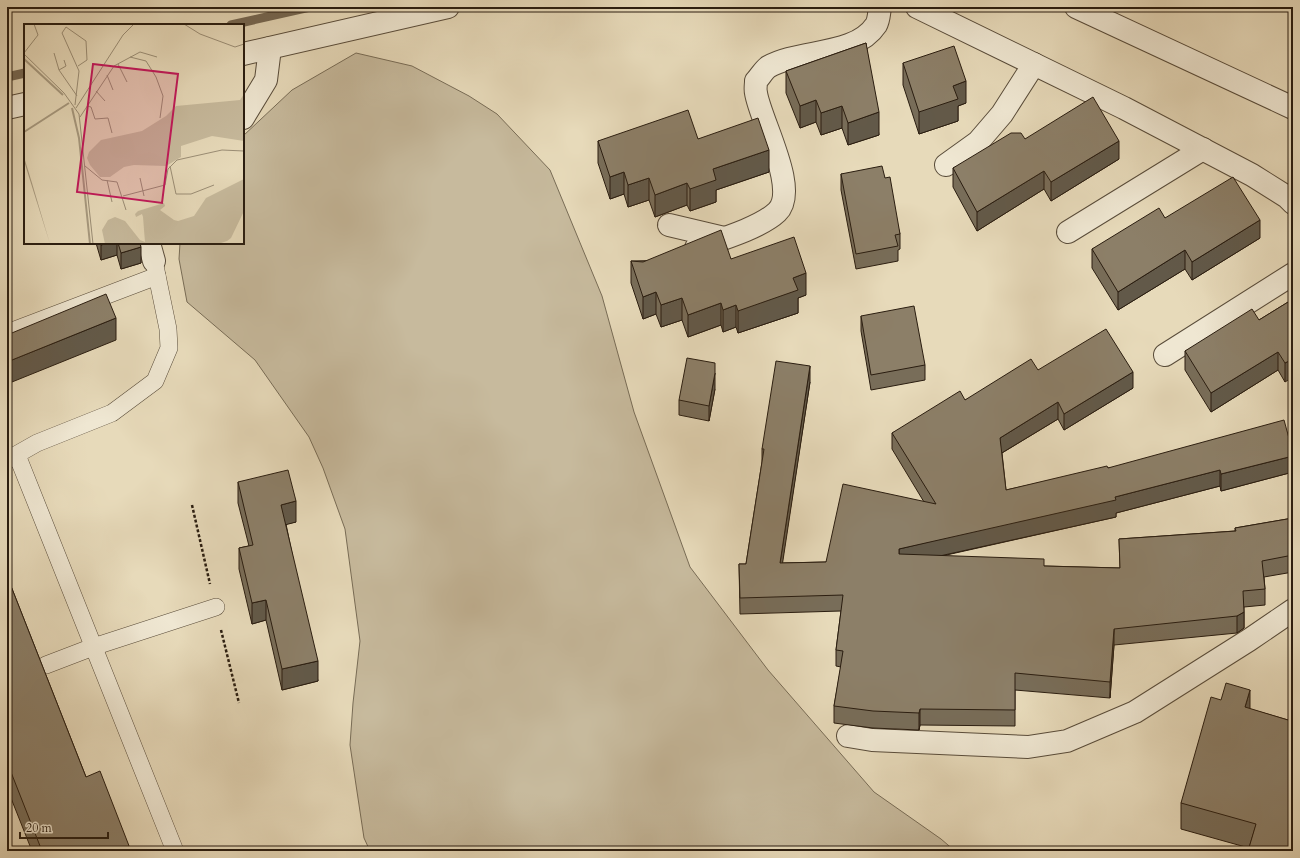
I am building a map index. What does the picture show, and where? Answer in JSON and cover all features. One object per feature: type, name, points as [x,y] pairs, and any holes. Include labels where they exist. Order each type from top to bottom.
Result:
[{"type":"street","points":[[244,54],[448,7]]},
{"type":"street","points":[[681,255],[763,222],[778,211],[784,197],[780,164],[756,93],[756,81],[767,68],[778,62],[847,45],[867,36],[877,24],[880,7]]},
{"type":"street","points":[[916,7],[1124,108],[1203,149],[1252,175],[1287,197],[1293,203]]},
{"type":"street","points":[[1076,7],[1293,108]]},
{"type":"street","points":[[244,116],[266,80],[270,48]]},
{"type":"street","points":[[946,165],[978,142],[988,131],[1002,114],[1034,64]]},
{"type":"street","points":[[7,108],[24,104]]},
{"type":"street","points":[[1068,232],[1203,149]]},
{"type":"street","points":[[669,225],[724,238]]},
{"type":"street","points":[[1165,355],[1293,274]]},
{"type":"street","points":[[848,736],[872,740],[1028,747],[1067,740],[1135,712],[1249,640],[1293,610]]},
{"type":"lane","points":[[7,333],[153,260],[168,329],[169,348],[155,381],[112,413],[37,443],[12,458],[93,647],[175,851]]},
{"type":"lane","points":[[46,665],[93,647],[216,607]]},
{"type":"shaded area","points":[[356,53],[412,66],[469,96],[497,114],[550,170],[602,296],[634,412],[690,567],[768,670],[874,792],[941,839],[955,851],[370,851],[364,838],[350,745],[360,641],[345,529],[323,468],[309,437],[255,360],[187,302],[179,259],[180,244],[244,244],[244,135],[292,90]]},
{"type":"building","points":[[866,43],[879,112],[848,123],[842,106],[821,113],[816,100],[800,106],[786,71]]},
{"type":"building","points":[[954,46],[966,81],[953,86],[958,99],[919,112],[903,63]]},
{"type":"building","points":[[1093,97],[1119,141],[1051,182],[1044,171],[977,212],[953,168],[1011,133],[1021,133],[1025,139]]},
{"type":"building","points":[[688,110],[698,139],[758,118],[769,150],[713,169],[716,180],[690,189],[687,183],[655,195],[649,178],[628,185],[624,172],[610,177],[598,141]]},
{"type":"building","points":[[882,166],[885,178],[890,177],[900,234],[895,235],[898,246],[856,254],[841,174]]},
{"type":"building","points":[[1233,177],[1260,220],[1192,262],[1185,250],[1118,292],[1092,249],[1159,208],[1165,218]]},
{"type":"building","points":[[721,230],[731,259],[794,237],[806,273],[793,278],[798,290],[738,311],[736,305],[723,310],[721,303],[688,315],[682,298],[661,305],[656,292],[643,297],[631,261],[643,262]]},
{"type":"building","points":[[118,244],[140,244],[141,247],[121,253]]},
{"type":"building","points":[[106,294],[116,318],[7,362],[7,335]]},
{"type":"building","points":[[1293,299],[1293,359],[1285,363],[1278,352],[1211,393],[1185,351],[1252,309],[1259,320]]},
{"type":"building","points":[[914,306],[925,365],[871,375],[861,316]]},
{"type":"building","points":[[1106,329],[1133,372],[1064,414],[1058,402],[1000,438],[1006,490],[1107,466],[1108,468],[1284,420],[1293,456],[1221,474],[1220,470],[1115,497],[1116,500],[899,549],[899,554],[1044,559],[1044,566],[1120,568],[1119,539],[1236,531],[1235,528],[1293,518],[1293,555],[1262,561],[1265,589],[1243,591],[1244,612],[1237,616],[1114,629],[1110,682],[1015,673],[1015,710],[920,709],[919,713],[873,711],[834,706],[843,651],[836,650],[843,595],[740,598],[739,564],[746,564],[776,361],[810,366],[780,563],[826,562],[843,484],[936,504],[892,433],[960,391],[965,400],[1031,359],[1038,370]]},
{"type":"building","points":[[687,358],[715,363],[715,373],[709,406],[679,400]]},
{"type":"building","points":[[288,470],[296,501],[281,505],[318,661],[282,669],[266,600],[252,603],[239,548],[253,545],[238,482]]},
{"type":"building","points":[[7,576],[86,777],[100,771],[131,851],[42,851],[7,762]]},
{"type":"building","points":[[1226,683],[1250,690],[1245,707],[1288,720],[1293,704],[1293,851],[1248,851],[1256,824],[1181,803],[1211,697],[1221,700]]},
{"type":"waterway","points":[[235,24],[310,7]]},
{"type":"waterway","points":[[7,77],[24,73]]}]
